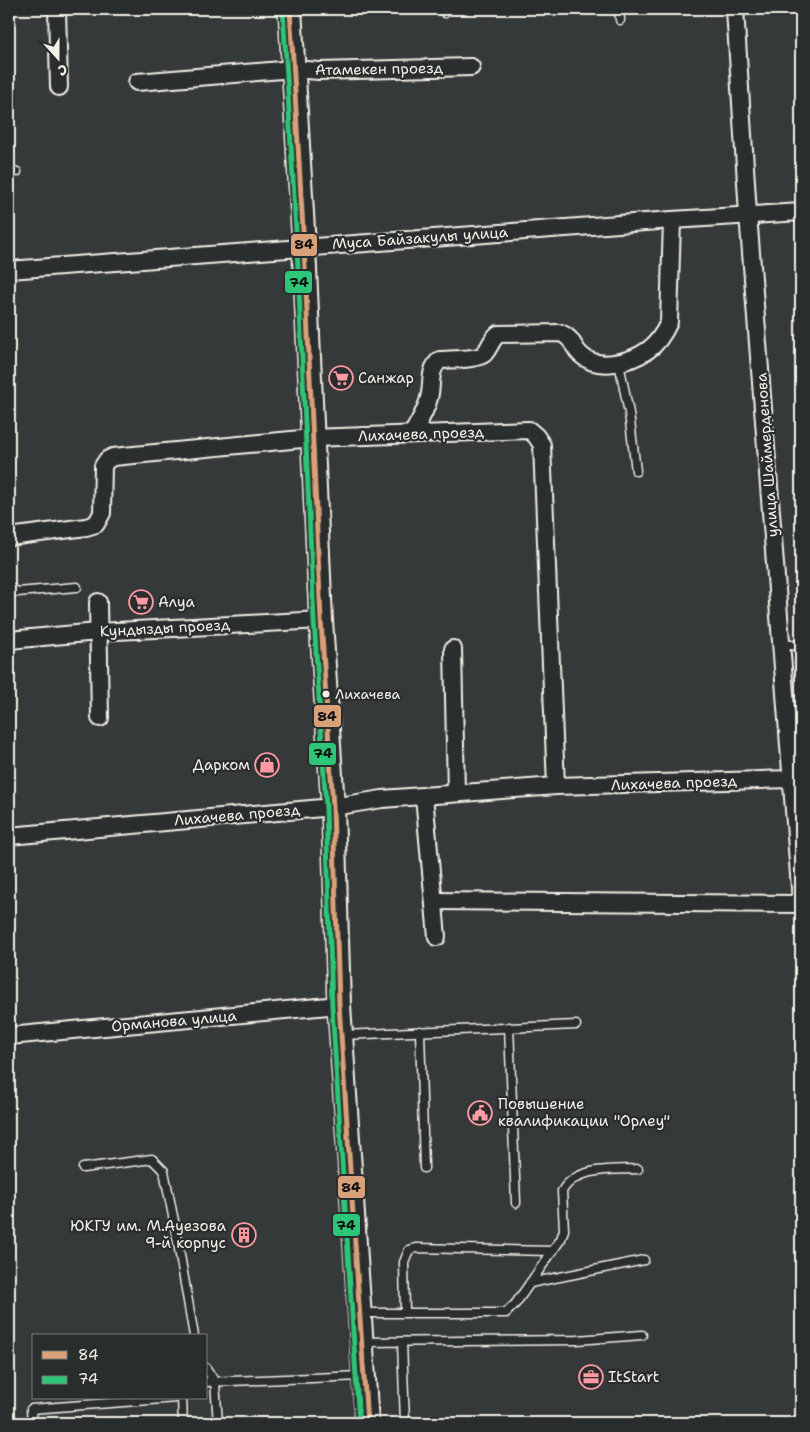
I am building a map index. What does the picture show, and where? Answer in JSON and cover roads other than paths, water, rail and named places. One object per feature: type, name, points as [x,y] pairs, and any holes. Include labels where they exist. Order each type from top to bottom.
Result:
[{"type":"main road","points":[[290,9],[304,247],[321,620],[334,807],[339,1006],[367,1423]]},
{"type":"street","points":[[57,9],[59,87]]},
{"type":"street","name":"улица Шаймерденова","points":[[735,9],[748,214],[801,902]]},
{"type":"street","name":"Атамекен проезд","points":[[137,82],[294,69],[319,71],[471,67]]},
{"type":"street","name":"Муса Байзакулы улица","points":[[9,270],[748,214],[801,212]]},
{"type":"street","points":[[412,434],[424,414],[430,397],[432,370],[435,364],[440,360],[479,357],[485,353],[492,339],[498,334],[561,333],[570,337],[580,355],[590,361],[603,363],[618,363],[635,357],[649,349],[662,336],[669,322],[672,220]]},
{"type":"street","name":"Лихачева проезд","points":[[9,536],[86,527],[96,524],[102,513],[103,466],[107,460],[114,457],[312,438],[529,430],[542,445],[556,786]]},
{"type":"street","points":[[98,602],[100,718]]},
{"type":"street","name":"Кундызды проезд","points":[[9,640],[98,632],[321,620]]},
{"type":"street","points":[[453,649],[456,794]]},
{"type":"street","name":"Лихачева проезд","points":[[9,836],[334,807],[382,799],[556,786],[792,780]]},
{"type":"street","points":[[424,796],[437,937]]},
{"type":"street","points":[[434,900],[801,902]]},
{"type":"street","name":"Орманова улица","points":[[9,1036],[339,1006]]},
{"type":"lane","points":[[619,9],[620,20]]},
{"type":"lane","points":[[618,363],[629,413],[636,471]]},
{"type":"lane","points":[[9,587],[17,592],[77,587]]},
{"type":"lane","points":[[781,644],[801,646]]},
{"type":"lane","points":[[341,1035],[576,1025]]},
{"type":"lane","points":[[509,1028],[516,1203]]},
{"type":"lane","points":[[420,1031],[424,1168]]},
{"type":"lane","points":[[83,1168],[152,1159],[164,1171],[194,1334]]},
{"type":"lane","points":[[360,1313],[506,1312],[516,1303],[561,1239],[564,1230],[562,1191],[565,1186],[583,1174],[594,1171],[638,1169]]},
{"type":"lane","points":[[405,1312],[404,1262],[409,1250],[416,1248],[553,1251]]},
{"type":"lane","points":[[530,1283],[644,1260]]},
{"type":"lane","points":[[362,1342],[577,1340],[642,1335]]},
{"type":"lane","points":[[402,1342],[405,1423]]},
{"type":"lane","points":[[208,1371],[215,1382],[218,1423]]},
{"type":"lane","points":[[208,1382],[364,1376]]},
{"type":"lane","points":[[32,1423],[30,1409],[149,1400]]},
{"type":"lane","points":[[182,1400],[183,1423]]},
{"type":"place","name":"Санжар","points":[[341,378]]},
{"type":"place","name":"Алуа","points":[[141,602]]},
{"type":"place","name":"Лихачева","points":[[326,694]]},
{"type":"place","name":"Дарком","points":[[267,765]]},
{"type":"place","name":"Повышение квалификации \"Орлеу\"","points":[[480,1113]]},
{"type":"place","name":"ЮКГУ им. М.Ауезова 9-й корпус","points":[[244,1235]]},
{"type":"place","name":"ItStart","points":[[591,1377]]}]
